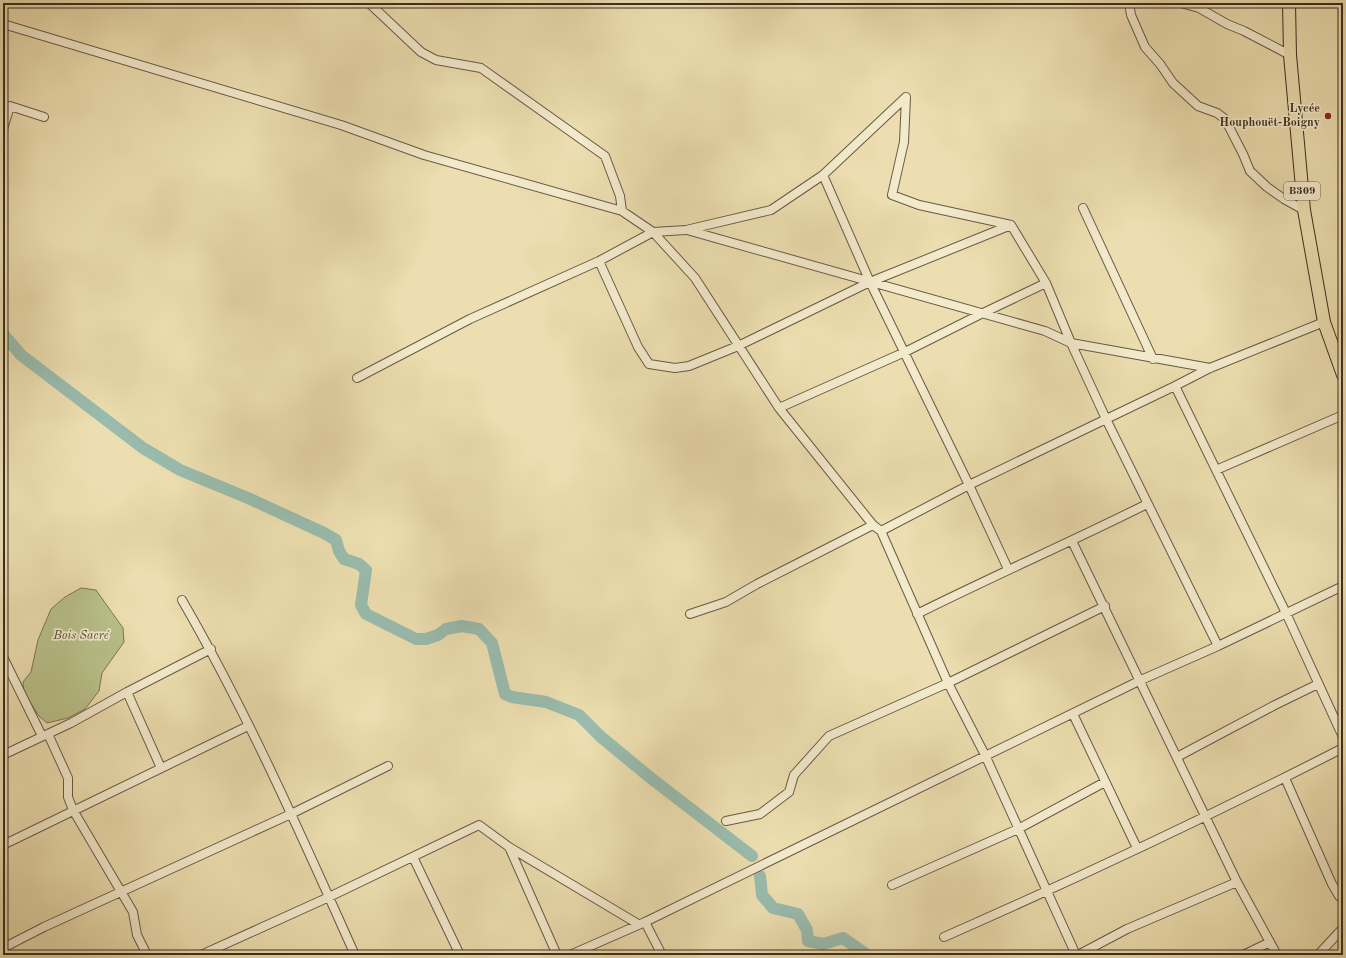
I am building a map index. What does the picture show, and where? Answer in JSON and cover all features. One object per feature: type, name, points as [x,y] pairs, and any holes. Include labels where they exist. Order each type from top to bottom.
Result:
[{"type":"main road","name":"B309","points":[[1289,3],[1290,55],[1304,210],[1324,322],[1343,375]]},
{"type":"street","points":[[369,3],[421,52],[436,60],[481,68],[605,156],[620,196],[622,211]]},
{"type":"street","points":[[1129,3],[1131,15],[1145,47],[1160,64],[1172,83],[1198,106],[1217,113],[1225,119],[1250,171],[1267,187],[1284,199],[1304,210]]},
{"type":"street","points":[[1182,3],[1199,8],[1227,24],[1244,31],[1290,55]]},
{"type":"street","points":[[3,24],[341,125],[424,155],[622,211],[653,232],[694,278],[779,408],[873,525],[881,531],[948,683],[985,755],[1046,892],[1077,955],[1128,930],[1237,882]]},
{"type":"street","points":[[357,378],[470,318],[599,261],[653,232],[686,230],[771,210],[824,174],[906,97],[904,142],[892,195],[919,205],[1011,225],[1046,284],[1071,343],[1106,418],[1218,646]]},
{"type":"street","points":[[3,129],[10,106],[44,117]]},
{"type":"street","points":[[824,174],[870,282],[905,352],[1008,569]]},
{"type":"street","points":[[1083,208],[1153,359]]},
{"type":"street","points":[[599,261],[638,347],[649,364],[675,368],[689,366],[738,346],[870,282],[1011,225]]},
{"type":"street","points":[[686,230],[790,258],[1044,331],[1071,343],[1153,359],[1210,368]]},
{"type":"street","points":[[779,408],[905,352],[981,314],[1046,284]]},
{"type":"street","points":[[881,531],[968,485],[1210,368],[1324,322]]},
{"type":"street","points":[[1175,386],[1286,613],[1343,737]]},
{"type":"street","points":[[1216,470],[1343,415]]},
{"type":"street","points":[[917,614],[1008,569],[1072,541],[1147,504]]},
{"type":"street","points":[[690,614],[726,602],[757,584],[873,525]]},
{"type":"street","points":[[1072,541],[1141,680],[1237,882],[1277,955]]},
{"type":"street","points":[[570,955],[641,923],[1141,680],[1218,646],[1343,586]]},
{"type":"street","points":[[182,600],[211,649],[291,814],[355,955]]},
{"type":"street","points":[[726,821],[760,814],[789,792],[794,774],[829,736],[948,683],[1105,606]]},
{"type":"street","points":[[3,755],[70,724],[127,692],[211,649]]},
{"type":"street","points":[[3,657],[7,673],[45,735],[68,778],[68,797],[73,810],[133,912],[137,935],[147,955]]},
{"type":"street","points":[[1177,756],[1318,684]]},
{"type":"street","points":[[127,692],[161,768]]},
{"type":"street","points":[[1072,714],[1136,848]]},
{"type":"street","points":[[3,845],[248,726]]},
{"type":"street","points":[[944,937],[1046,892],[1285,778],[1343,748]]},
{"type":"street","points":[[3,948],[121,891],[291,814],[388,766]]},
{"type":"street","points":[[1285,778],[1332,884],[1339,896],[1343,898]]},
{"type":"street","points":[[892,885],[1018,829],[1105,782]]},
{"type":"street","points":[[201,955],[329,897],[479,825],[509,847],[641,923],[662,955]]},
{"type":"street","points":[[509,847],[557,955]]},
{"type":"street","points":[[413,857],[460,955]]},
{"type":"street","points":[[1318,955],[1343,928]]},
{"type":"street","points":[[1243,955],[1270,942]]},
{"type":"green space","name":"Bois Sacré","points":[[81,588],[96,590],[123,628],[124,642],[102,673],[99,691],[85,709],[68,718],[47,723],[39,716],[24,693],[23,682],[31,672],[38,640],[51,609],[65,597]]},
{"type":"waterway","points":[[3,334],[21,355],[143,448],[180,470],[248,498],[336,540],[339,551],[344,559],[359,564],[366,570],[361,605],[366,614],[416,639],[426,639],[438,635],[446,629],[462,626],[479,629],[492,643],[505,694],[512,697],[546,702],[579,715],[601,737],[652,779],[752,856]]},
{"type":"waterway","points":[[760,876],[762,895],[773,908],[798,914],[807,930],[808,941],[823,944],[843,938],[867,955]]},
{"type":"place","name":"Lycée Houphouët-Boigny","points":[[1328,116]]}]
